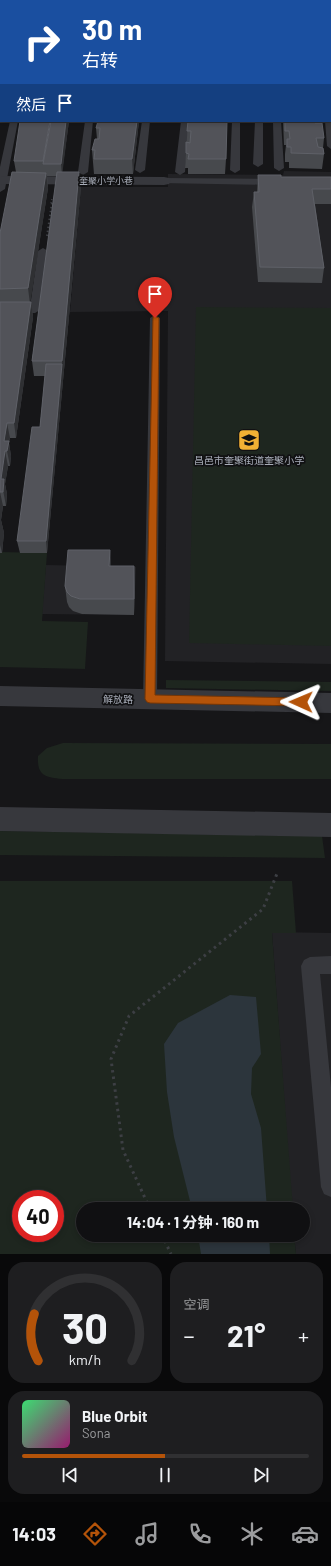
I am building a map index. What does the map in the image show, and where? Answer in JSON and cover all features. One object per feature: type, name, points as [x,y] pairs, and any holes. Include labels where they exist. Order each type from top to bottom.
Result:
[{"type":"street","name":"奎聚小学小巷","points":[[1,183],[55,181],[164,182]]},
{"type":"street","name":"解放路","points":[[0,696],[331,703]]},
{"type":"street","points":[[0,819],[331,824]]},
{"type":"lane","points":[[1,183],[14,122]]},
{"type":"lane","points":[[83,172],[89,122]]},
{"type":"lane","points":[[140,170],[146,122]]},
{"type":"lane","points":[[180,172],[185,122]]},
{"type":"lane","points":[[235,170],[236,122]]},
{"type":"lane","points":[[258,164],[259,122]]},
{"type":"lane","points":[[277,122],[279,168]]},
{"type":"lane","points":[[328,122],[331,146]]},
{"type":"lane","points":[[164,182],[283,182]]},
{"type":"lane","points":[[0,310],[35,310],[44,251]]},
{"type":"lane","points":[[150,699],[155,318]]},
{"type":"lane","points":[[331,965],[310,966],[326,1090],[331,1187]]},
{"type":"path","points":[[47,239],[55,181]]},
{"type":"path","points":[[147,1202],[123,1150],[111,1059],[129,1016],[263,909],[278,871]]},
{"type":"path","points":[[165,1242],[171,1254]]},
{"type":"shaded area","name":"昌邑市奎聚街道奎聚小学","points":[[284,171],[331,172],[331,664],[165,661],[168,311],[70,312],[81,187],[168,187],[168,174],[283,175]]},
{"type":"shaded area","points":[[196,307],[331,308],[331,646],[189,643]]},
{"type":"shaded area","points":[[0,552],[47,553],[42,621],[88,622],[85,669],[0,667]]},
{"type":"shaded area","points":[[46,565],[136,567],[134,615],[42,614]]},
{"type":"shaded area","points":[[166,680],[331,682],[331,691],[166,688]]},
{"type":"shaded area","points":[[63,743],[331,744],[331,779],[62,779],[46,776],[40,771],[38,756],[47,748]]},
{"type":"shaded area","points":[[0,831],[322,836],[325,858],[0,855]]},
{"type":"shaded area","points":[[0,881],[292,881],[296,933],[272,933],[292,1202],[76,1202],[76,1242],[295,1242],[296,1254],[0,1254]]},
{"type":"shaded area","points":[[272,932],[331,933],[331,1254],[296,1254],[295,1242],[310,1242],[310,1202],[291,1202]]},
{"type":"shaded area","points":[[230,995],[256,997],[261,1054],[252,1068],[251,1094],[261,1128],[266,1202],[190,1202],[174,1137],[167,1092],[164,1044],[178,1023]]},
{"type":"shaded area","points":[[199,1242],[269,1242],[270,1254],[201,1254]]},
{"type":"building","points":[[20,122],[50,122],[43,161],[14,161]]},
{"type":"building","points":[[51,122],[66,122],[61,164],[43,164]]},
{"type":"building","points":[[98,122],[137,122],[132,159],[94,159],[95,150],[92,150],[95,139],[99,139],[100,128],[96,128]]},
{"type":"building","points":[[188,122],[227,122],[226,159],[188,159],[189,154],[186,153],[186,142],[190,143],[191,131],[187,131]]},
{"type":"building","points":[[285,122],[322,123],[324,138],[316,138],[318,147],[323,148],[324,154],[291,153],[291,147],[287,147],[287,139],[290,139],[289,131],[285,131]]},
{"type":"building","points":[[12,172],[46,173],[28,288],[0,289],[0,233]]},
{"type":"building","points":[[57,172],[79,172],[62,361],[32,361]]},
{"type":"building","points":[[258,175],[281,175],[281,177],[331,177],[331,189],[312,189],[324,268],[260,267],[254,192],[259,192]]},
{"type":"building","points":[[0,302],[31,302],[14,423],[7,423],[4,441],[9,441],[7,451],[5,451],[1,479],[4,479],[3,492],[0,492]]},
{"type":"building","points":[[46,364],[62,364],[46,541],[17,541],[32,427],[40,427]]},
{"type":"building","points":[[68,550],[110,550],[109,566],[134,566],[134,599],[80,599],[71,596],[67,592],[65,586]]},
{"type":"place","name":"昌邑市奎聚街道奎聚小学","points":[[249,440]]},
{"type":"route","points":[[155,318],[150,699],[301,702]]}]
